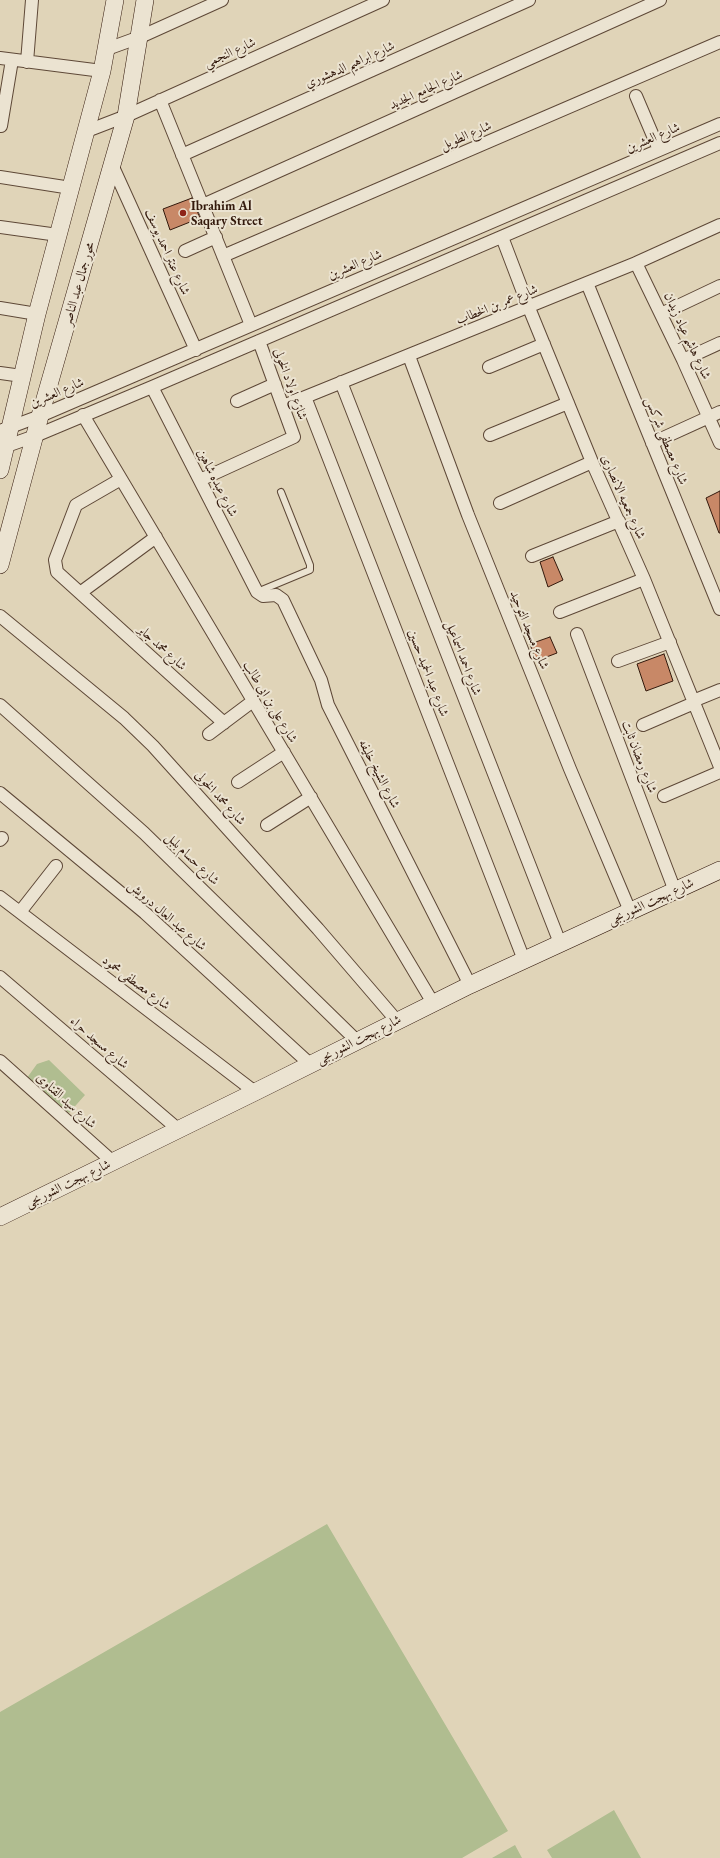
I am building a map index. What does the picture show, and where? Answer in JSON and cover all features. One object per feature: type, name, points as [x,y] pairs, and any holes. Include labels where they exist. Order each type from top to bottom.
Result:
[{"type":"street","points":[[27,62],[32,0]]},
{"type":"street","points":[[0,470],[4,438],[22,376],[37,314],[72,188],[102,71],[115,0]]},
{"type":"street","name":"محور جمال عبد الناصر","points":[[0,565],[40,416],[126,116],[145,0]]},
{"type":"street","points":[[107,49],[140,37],[222,0]]},
{"type":"street","name":"شارع النجمي","points":[[87,131],[126,116],[384,0]]},
{"type":"street","name":"شارع ابراهيم الدهشوري","points":[[182,155],[529,0]]},
{"type":"street","name":"شارع الجامع الجديد","points":[[203,205],[660,0]]},
{"type":"street","name":"شارع الطويل","points":[[223,256],[720,42]]},
{"type":"street","points":[[1,126],[6,59],[102,71]]},
{"type":"street","points":[[636,96],[659,150]]},
{"type":"street","points":[[160,100],[251,325]]},
{"type":"street","name":"شارع العشرين","points":[[4,438],[40,416],[720,124]]},
{"type":"street","points":[[4,438],[35,436],[720,143]]},
{"type":"street","name":"شارع عنتر احمد يوسف","points":[[112,167],[196,350]]},
{"type":"street","points":[[0,177],[72,188]]},
{"type":"street","name":"شارع عمر بن الخطاب","points":[[283,406],[529,308],[636,263],[720,225]]},
{"type":"street","points":[[0,227],[58,235]]},
{"type":"street","points":[[185,251],[216,237]]},
{"type":"street","name":"شارع جمعيه الانصارى","points":[[502,237],[568,404],[644,579],[720,767]]},
{"type":"street","name":"شارع هاشم عياد زيدان","points":[[636,263],[683,360],[720,444]]},
{"type":"street","name":"شارع مصطفى شركس","points":[[587,283],[720,609]]},
{"type":"street","points":[[661,314],[720,286]]},
{"type":"street","points":[[0,308],[37,314]]},
{"type":"street","name":"شارع اولاد الخولى","points":[[200,480],[294,437],[259,341]]},
{"type":"street","points":[[683,360],[720,343]]},
{"type":"street","points":[[489,367],[544,344]]},
{"type":"street","name":"شارع مسجد التوحيد","points":[[409,356],[468,515],[570,769],[630,911]]},
{"type":"street","points":[[0,373],[22,376]]},
{"type":"street","name":"شارع احمد اسماعيل","points":[[341,382],[560,943]]},
{"type":"street","points":[[237,401],[275,384]]},
{"type":"street","name":"شارع عبده شاهين","points":[[152,387],[257,592]]},
{"type":"street","name":"شارع عبد الحميد حسين","points":[[305,397],[524,960]]},
{"type":"street","points":[[490,435],[568,404]]},
{"type":"street","points":[[652,443],[720,412]]},
{"type":"street","name":"شارع على بن ابى طالب","points":[[84,415],[433,1003]]},
{"type":"street","points":[[500,503],[592,462]]},
{"type":"street","name":"شارع محمد جابر","points":[[121,479],[76,505],[54,564],[57,572],[224,723]]},
{"type":"street","points":[[532,556],[619,521]]},
{"type":"street","points":[[80,593],[156,537]]},
{"type":"street","points":[[560,612],[644,579]]},
{"type":"street","name":"شارع الشيخ خليفه","points":[[257,592],[263,596],[276,595],[283,600],[321,680],[328,705],[470,985]]},
{"type":"street","name":"شارع محمد الخولى","points":[[0,616],[124,718],[153,746],[308,917],[397,1021]]},
{"type":"street","name":"شارع رمضان ثابت","points":[[577,634],[675,891]]},
{"type":"street","points":[[618,661],[670,642]]},
{"type":"street","points":[[643,725],[720,690]]},
{"type":"street","points":[[209,734],[254,701]]},
{"type":"street","name":"شارع حسام بلبل","points":[[0,705],[144,832],[357,1041]]},
{"type":"street","points":[[238,782],[284,752]]},
{"type":"street","points":[[664,796],[720,772]]},
{"type":"street","name":"شارع عبد العال درويش","points":[[0,793],[144,913],[310,1065]]},
{"type":"street","points":[[267,825],[311,797]]},
{"type":"street","points":[[20,912],[56,866]]},
{"type":"street","name":"شارع بهجت الشوربجى","points":[[0,1217],[179,1130],[470,985],[720,870]]},
{"type":"street","name":"شارع مصطفى محمود","points":[[0,897],[255,1092]]},
{"type":"street","name":"شارع مسجد حراء","points":[[0,977],[179,1130]]},
{"type":"street","name":"شارع سيد القناوى","points":[[0,1061],[113,1162]]},
{"type":"lane","points":[[257,592],[310,570],[310,566],[281,492]]},
{"type":"green space","points":[[49,1060],[85,1095],[69,1113],[24,1082],[37,1064]]},
{"type":"green space","points":[[327,1524],[508,1831],[462,1858],[0,1858],[0,1712]]},
{"type":"green space","points":[[614,1810],[641,1858],[552,1858],[547,1850]]},
{"type":"green space","points":[[515,1845],[522,1858],[492,1858]]},
{"type":"building","name":"Ibrahim Al Saqary Street","points":[[192,198],[200,218],[170,230],[163,209]]},
{"type":"building","points":[[720,491],[720,533],[719,533],[706,498]]},
{"type":"building","points":[[553,557],[563,580],[548,587],[540,562]]},
{"type":"building","points":[[550,637],[557,653],[536,661],[530,644]]},
{"type":"building","points":[[664,654],[673,681],[646,691],[637,664]]},
{"type":"place","name":"Ibrahim Al Saqary Street","points":[[183,213]]}]
